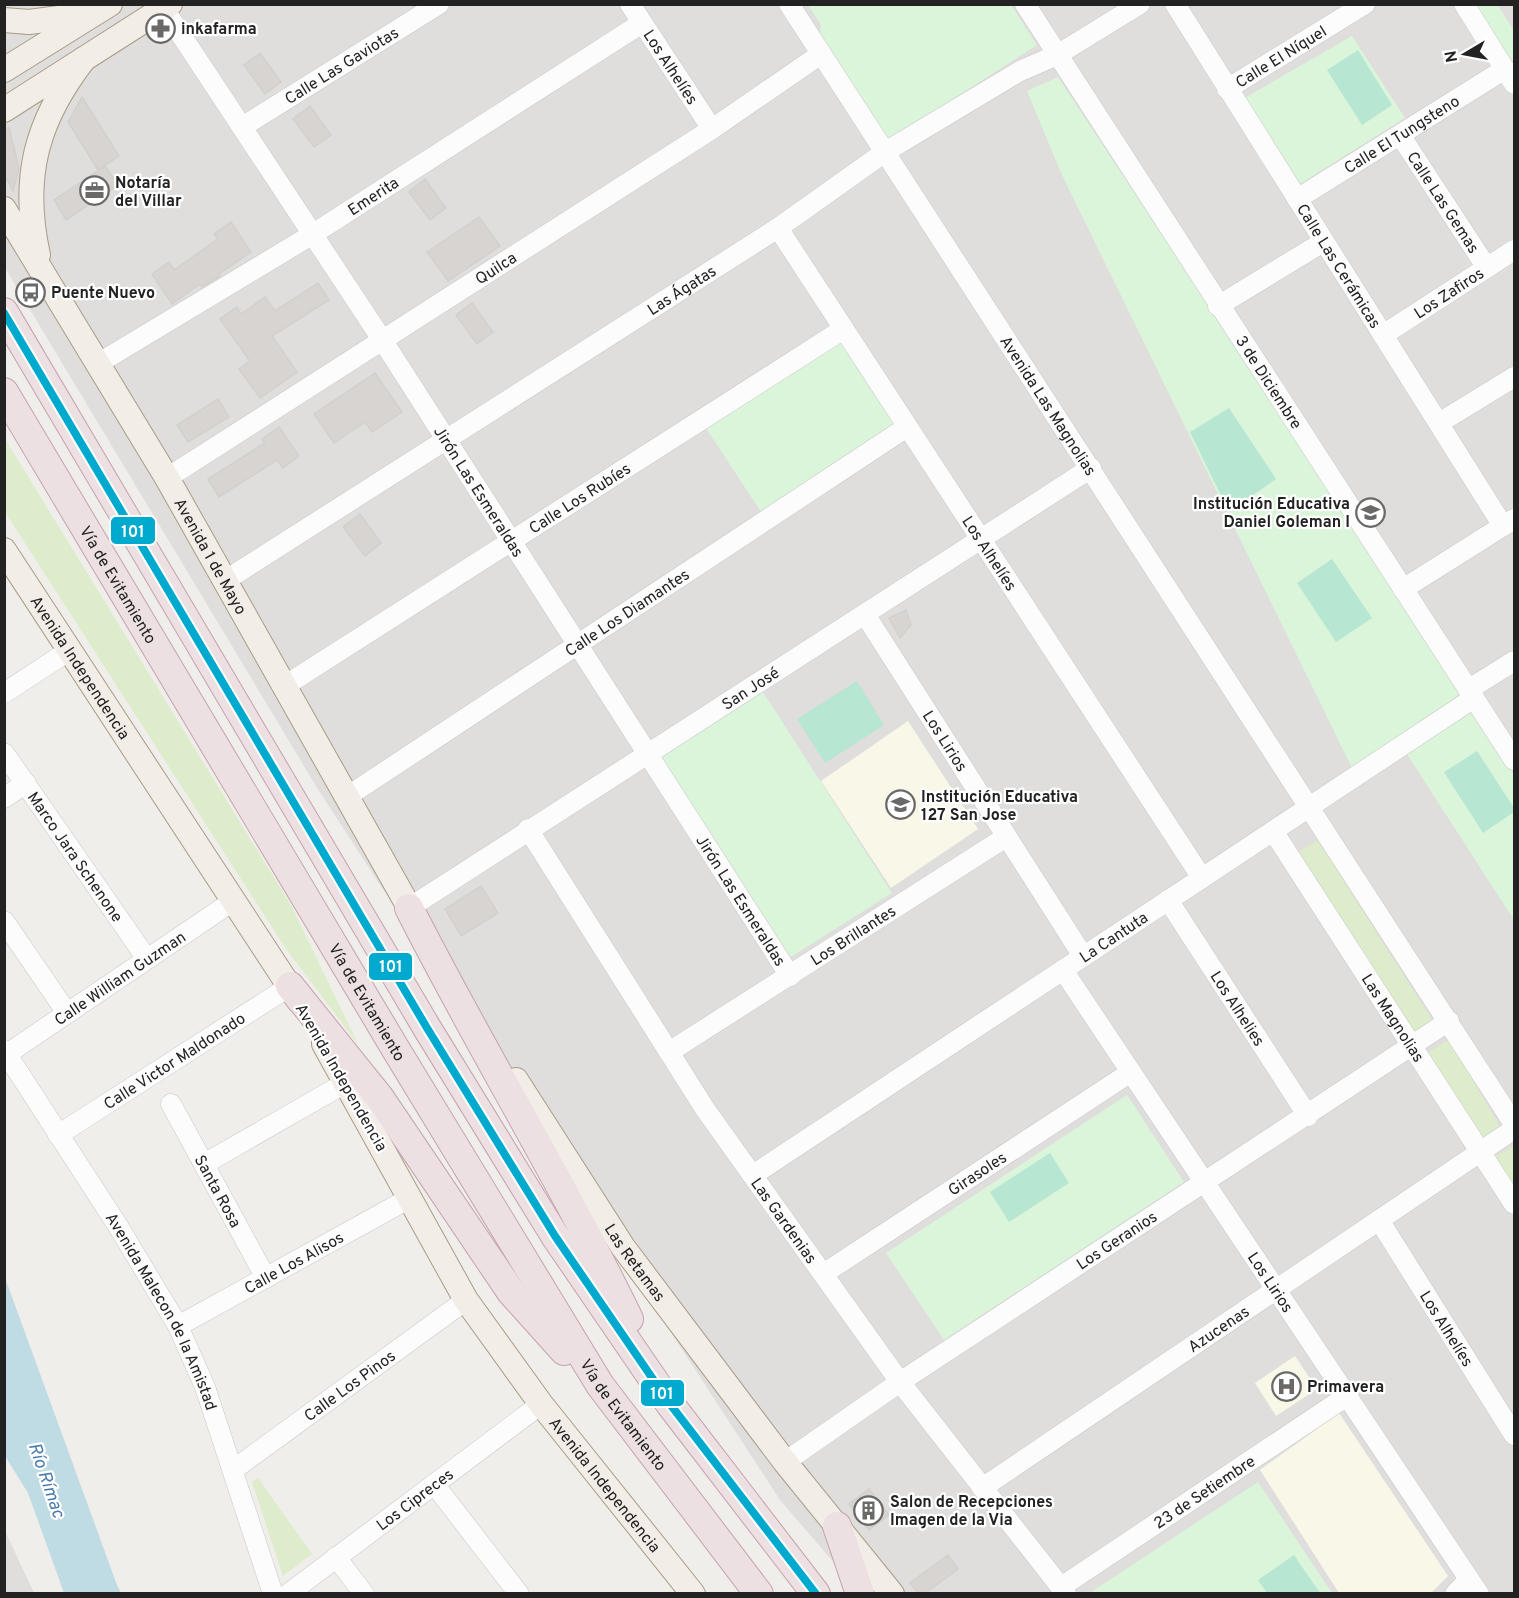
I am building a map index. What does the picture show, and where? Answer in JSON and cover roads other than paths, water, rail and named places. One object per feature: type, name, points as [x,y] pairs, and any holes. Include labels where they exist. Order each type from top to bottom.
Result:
[{"type":"highway","points":[[4,312],[439,1048],[555,1236],[670,1404],[816,1593]]},
{"type":"highway","name":"Vía de Evitamiento","points":[[4,392],[395,1048],[600,1385],[759,1593]]},
{"type":"highway","points":[[409,908],[455,999],[582,1223],[670,1404]]},
{"type":"highway","points":[[290,987],[381,1098],[511,1292],[570,1358],[600,1385]]},
{"type":"highway","points":[[837,1526],[860,1593]]},
{"type":"main road","points":[[4,20],[56,21],[108,5]]},
{"type":"main road","points":[[4,69],[108,5]]},
{"type":"main road","points":[[4,110],[167,7]]},
{"type":"main road","points":[[49,285],[38,258],[32,230],[32,172],[47,117],[63,86],[84,59]]},
{"type":"main road","name":"Avenida 1 de Mayo","points":[[4,209],[167,478],[286,685],[409,908]]},
{"type":"main road","name":"Avenida Independencia","points":[[4,550],[290,987],[347,1082],[466,1300],[541,1404],[693,1593]]},
{"type":"main road","name":"Las Retamas","points":[[409,908],[623,1247],[785,1461],[892,1593]]},
{"type":"street","name":"Calle Las Gaviotas","points":[[243,127],[439,4]]},
{"type":"street","name":"Los Alhelíes","points":[[630,4],[712,129]]},
{"type":"street","name":"Avenida Las Magnolias","points":[[789,4],[1311,806]]},
{"type":"street","name":"3 de Diciembre","points":[[1025,4],[1218,306],[1515,760]]},
{"type":"street","name":"Las Ágatas","points":[[226,580],[778,228],[885,152],[1020,70],[1057,55],[1140,4]]},
{"type":"street","name":"Calle Las Cerámicas","points":[[1175,4],[1439,423],[1509,523]]},
{"type":"street","name":"Calle El Níquel","points":[[1227,89],[1365,4]]},
{"type":"street","points":[[1464,4],[1510,77]]},
{"type":"street","name":"Jirón Las Esmeraldas","points":[[167,7],[448,440],[790,976]]},
{"type":"street","name":"Emerita","points":[[99,363],[314,234],[642,23]]},
{"type":"street","name":"Quilca","points":[[167,478],[712,129],[821,54]]},
{"type":"street","name":"Calle El Tungsteno","points":[[1297,199],[1400,135],[1510,77]]},
{"type":"street","name":"Calle Las Gemas","points":[[1400,135],[1487,268]]},
{"type":"street","name":"Los Alhelíes","points":[[778,228],[842,330],[983,540],[1202,878]]},
{"type":"street","points":[[1218,306],[1323,242]]},
{"type":"street","name":"Los Zafiros","points":[[1383,335],[1515,250]]},
{"type":"street","name":"Calle Los Rubíes","points":[[286,685],[842,330]]},
{"type":"street","points":[[1439,423],[1515,377]]},
{"type":"street","name":"Calle Los Diamantes","points":[[348,796],[907,427]]},
{"type":"street","name":"San José","points":[[409,908],[528,829],[983,540],[1091,468]]},
{"type":"street","points":[[1403,589],[1509,523]]},
{"type":"street","name":"Los Lirios","points":[[866,615],[1083,956]]},
{"type":"street","points":[[4,693],[70,650]]},
{"type":"street","name":"La Cantuta","points":[[753,1175],[1311,806],[1472,694],[1515,661]]},
{"type":"street","name":"Marco Jara Schenone","points":[[4,753],[147,959]]},
{"type":"street","points":[[4,798],[26,783]]},
{"type":"street","points":[[1311,806],[1515,1124]]},
{"type":"street","name":"Las Gardenias","points":[[528,829],[705,1109],[900,1382],[1063,1590]]},
{"type":"street","name":"Las Magnolias","points":[[1272,831],[1515,1204]]},
{"type":"street","name":"Los Brillantes","points":[[669,1052],[1006,837]]},
{"type":"street","name":"Los Alhelies","points":[[1168,900],[1308,1116]]},
{"type":"street","name":"Calle William Guzman","points":[[6,1052],[232,901]]},
{"type":"street","points":[[4,921],[67,1013]]},
{"type":"street","name":"Los Lirios","points":[[1063,970],[1474,1586]]},
{"type":"street","name":"Calle Victor Maldonado","points":[[58,1135],[290,987]]},
{"type":"street","name":"Los Geranios","points":[[785,1461],[900,1382],[1308,1116],[1449,1021]]},
{"type":"street","name":"Avenida Malecon de la Amistad","points":[[6,1052],[118,1226],[178,1326],[205,1387],[273,1593]]},
{"type":"street","name":"Girasoles","points":[[823,1274],[1131,1072]]},
{"type":"street","points":[[204,1164],[347,1082]]},
{"type":"street","name":"Santa Rosa","points":[[171,1104],[266,1278]]},
{"type":"street","name":"Azucenas","points":[[982,1488],[1515,1129]]},
{"type":"street","name":"Calle Los Alisos","points":[[178,1326],[410,1198]]},
{"type":"street","name":"Los Alhelíes","points":[[1379,1220],[1515,1435]]},
{"type":"street","name":"Calle Los Pinos","points":[[232,1470],[466,1300]]},
{"type":"street","name":"23 de Setiembre","points":[[1063,1590],[1347,1396]]},
{"type":"street","name":"Los Cipreces","points":[[288,1593],[541,1404]]},
{"type":"street","points":[[434,1484],[519,1593]]},
{"type":"street","points":[[336,1557],[364,1593]]},
{"type":"street","points":[[1455,1593],[1474,1586]]},
{"type":"water","name":"Río Rímac","points":[[4,1275],[121,1593],[64,1593],[28,1493],[5,1456]]},
{"type":"place","name":"inkafarma","points":[[160,28]]},
{"type":"place","name":"Notaría del Villar","points":[[94,191]]},
{"type":"place","name":"Puente Nuevo","points":[[30,292]]},
{"type":"place","name":"Institución Educativa Daniel Goleman I","points":[[1371,512]]},
{"type":"place","name":"Institución Educativa 127 San Jose","points":[[900,805]]},
{"type":"place","name":"Primavera","points":[[1286,1386]]},
{"type":"place","name":"Salon de Recepciones Imagen de la Via","points":[[869,1510]]}]
